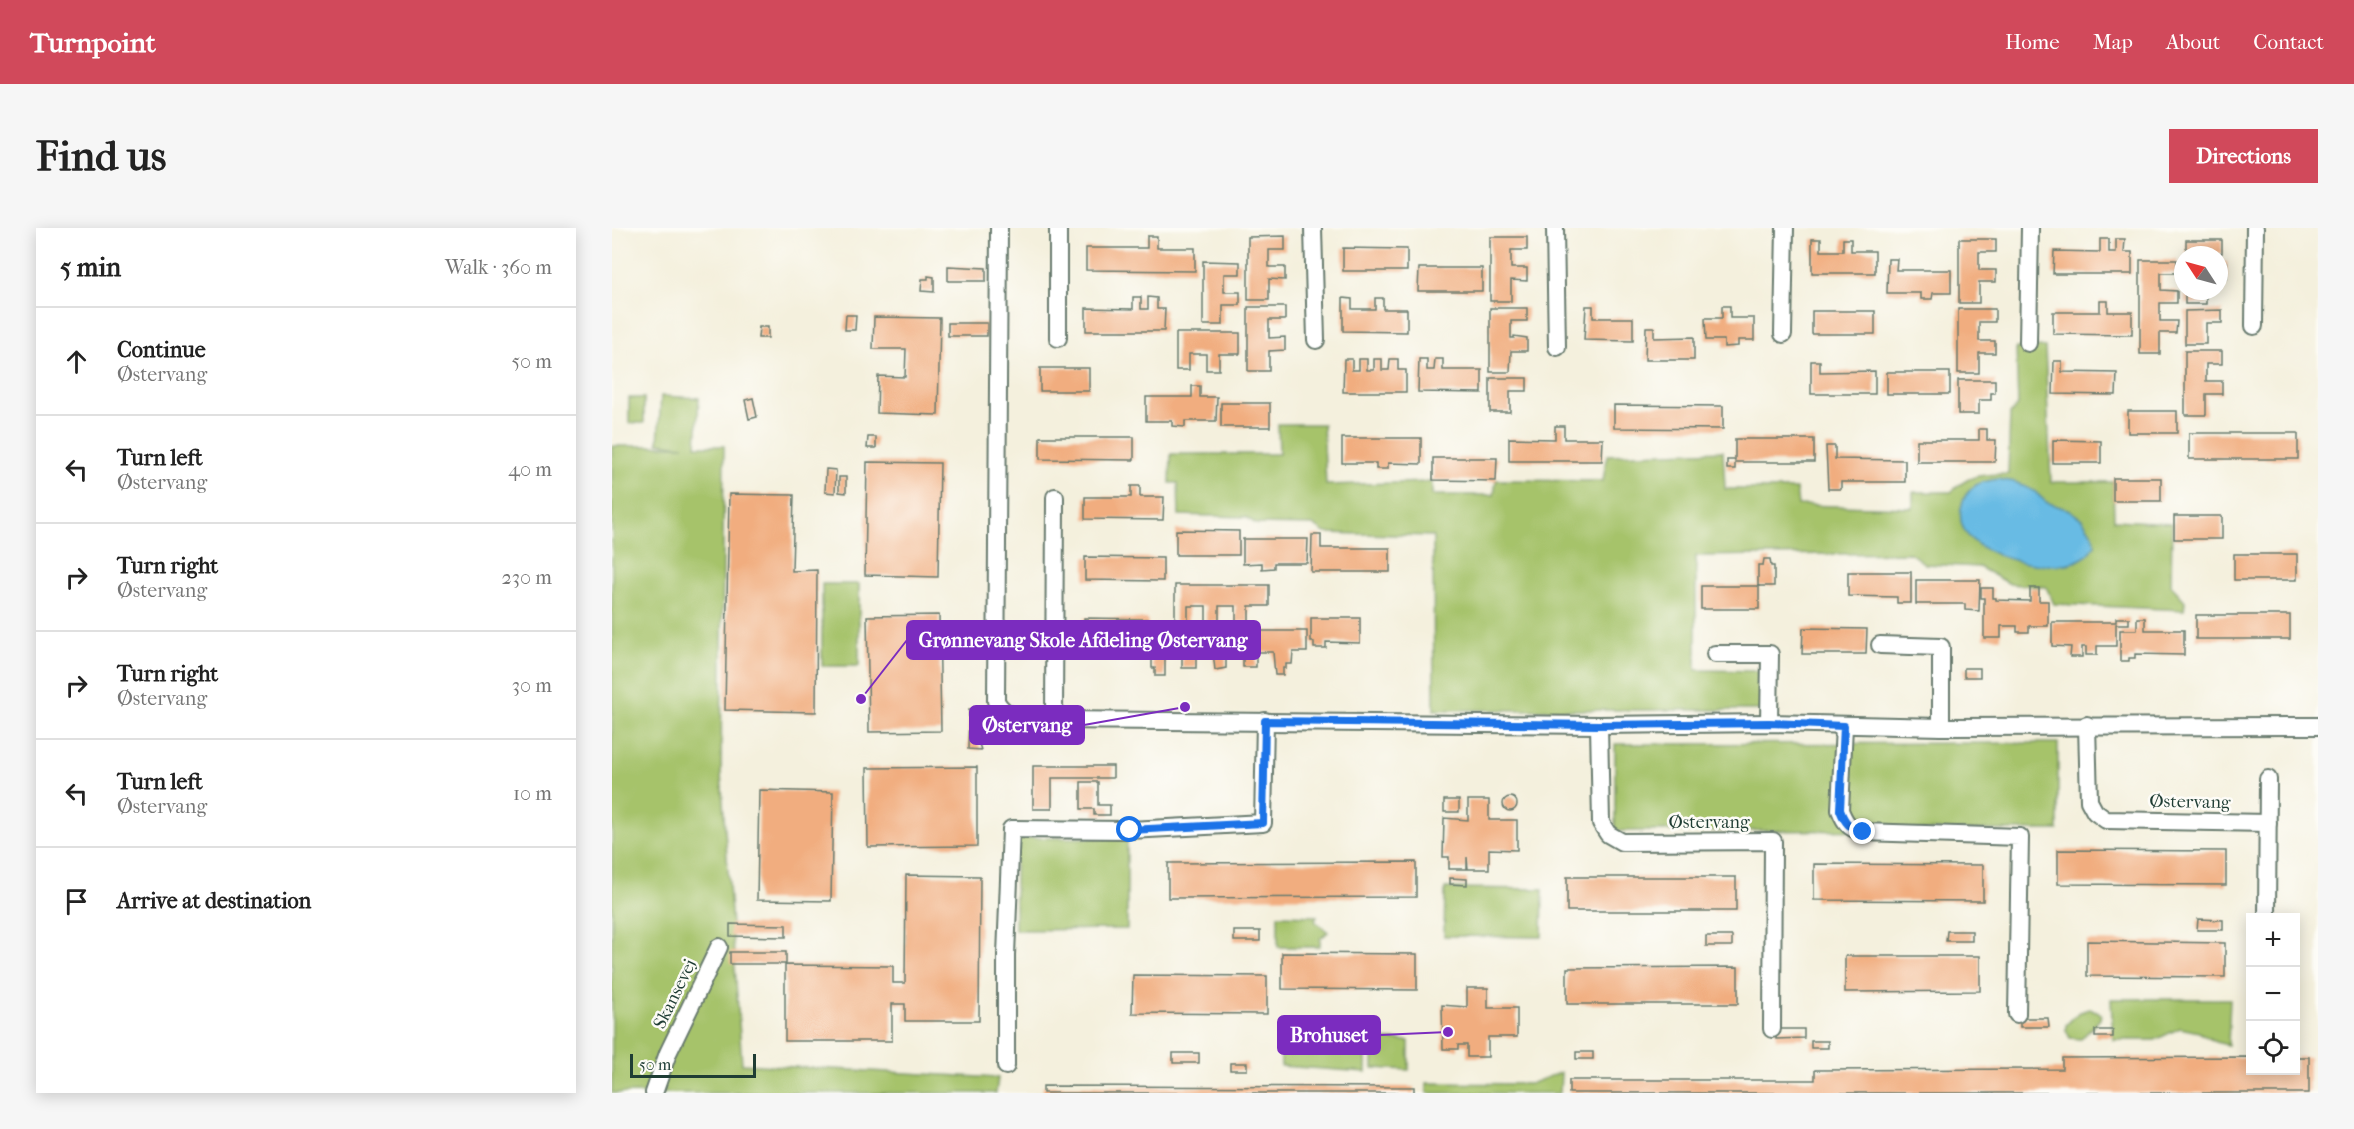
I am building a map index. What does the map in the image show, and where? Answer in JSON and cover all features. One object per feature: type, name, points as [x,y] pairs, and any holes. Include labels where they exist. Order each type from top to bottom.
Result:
[{"type":"street","points":[[999,228],[996,701],[1002,712],[1014,717],[1054,720],[1599,725],[1769,723],[1941,727],[2318,726]]},
{"type":"street","points":[[1058,228],[1058,338]]},
{"type":"street","points":[[1313,228],[1316,340]]},
{"type":"street","points":[[1555,228],[1557,347]]},
{"type":"street","points":[[1783,334],[1785,228]]},
{"type":"street","points":[[2028,343],[2030,228]]},
{"type":"street","points":[[2254,326],[2255,228]]},
{"type":"street","points":[[1054,720],[1056,497]]},
{"type":"street","points":[[1880,645],[1941,647],[1941,727]]},
{"type":"street","points":[[1715,654],[1770,654],[1769,723]]},
{"type":"street","points":[[1006,1066],[1006,955],[1011,829],[1130,830],[1263,823],[1265,721]]},
{"type":"street","name":"Østervang","points":[[1599,725],[1601,823],[1608,834],[1622,842],[1773,841],[1772,1029]]},
{"type":"street","name":"Østervang","points":[[2087,725],[2089,801],[2095,812],[2106,820],[2268,823]]},
{"type":"street","points":[[1844,726],[1840,810],[1844,822],[1851,829],[1863,832],[2020,837],[2017,1014]]},
{"type":"street","points":[[2267,913],[2268,779]]},
{"type":"street","name":"Skansevej","points":[[654,1093],[668,1053],[719,947]]},
{"type":"green space","points":[[2045,347],[2051,482],[2113,482],[2114,520],[2172,523],[2171,585],[2185,601],[2184,610],[2054,604],[2046,587],[2010,584],[1979,567],[1925,564],[1910,553],[1696,556],[1696,670],[1761,671],[1761,710],[1434,710],[1433,536],[1325,533],[1313,525],[1256,524],[1246,517],[1179,515],[1178,483],[1170,483],[1171,454],[1279,454],[1278,424],[1323,424],[1326,485],[1432,482],[1432,495],[1494,495],[1496,480],[1603,481],[1607,455],[1723,451],[1725,489],[1796,489],[1798,505],[1913,508],[1913,492],[1951,492],[1971,478],[2008,474],[2010,414],[2018,405],[2016,348]]},
{"type":"green space","points":[[661,396],[699,398],[696,446],[724,446],[721,774],[742,1064],[998,1078],[996,1093],[612,1093],[612,446],[684,446],[658,443]]},
{"type":"green space","points":[[629,398],[644,398],[644,423],[629,423]]},
{"type":"green space","points":[[822,584],[859,584],[859,666],[822,666]]},
{"type":"green space","points":[[2058,743],[2058,830],[1615,831],[1615,744]]},
{"type":"green space","points":[[1015,838],[1127,838],[1127,929],[1015,930]]},
{"type":"green space","points":[[1445,888],[1543,889],[1542,937],[1444,936]]},
{"type":"green space","points":[[1278,915],[1317,916],[1315,921],[1328,932],[1320,939],[1318,947],[1278,947]]},
{"type":"green space","points":[[2111,999],[2230,999],[2228,1045],[2215,1042],[2199,1032],[2180,1028],[2155,1040],[2113,1040]]},
{"type":"green space","points":[[2089,1009],[2101,1014],[2100,1019],[2081,1039],[2070,1038],[2066,1025],[2078,1013]]},
{"type":"green space","points":[[1367,1025],[1366,1072],[1281,1066],[1280,1028]]},
{"type":"green space","points":[[1373,1039],[1409,1041],[1409,1070],[1373,1068]]},
{"type":"green space","points":[[1561,1072],[1560,1093],[1427,1093],[1427,1083],[1530,1084]]},
{"type":"water","points":[[1998,479],[2015,482],[2034,491],[2046,502],[2069,510],[2082,519],[2093,535],[2095,545],[2083,558],[2071,563],[2041,565],[2007,558],[1979,545],[1969,537],[1962,524],[1963,502],[1976,485]]},
{"type":"building","points":[[1147,236],[1157,236],[1157,248],[1195,248],[1195,271],[1086,270],[1086,248],[1147,248]]},
{"type":"building","points":[[1285,236],[1285,250],[1269,250],[1269,267],[1285,267],[1285,280],[1269,279],[1269,300],[1248,300],[1248,237]]},
{"type":"building","points":[[1490,237],[1527,237],[1527,250],[1511,250],[1511,268],[1527,268],[1527,281],[1511,280],[1511,301],[1490,301]]},
{"type":"building","points":[[1812,239],[1821,239],[1821,251],[1843,251],[1843,239],[1851,239],[1851,251],[1875,251],[1875,273],[1812,273]]},
{"type":"building","points":[[1959,239],[1996,239],[1996,252],[1979,252],[1979,270],[1996,270],[1996,282],[1979,282],[1979,303],[1959,303]]},
{"type":"building","points":[[2100,239],[2109,239],[2109,252],[2116,252],[2116,239],[2125,239],[2124,252],[2132,252],[2132,274],[2053,274],[2054,251],[2100,252]]},
{"type":"building","points":[[2186,240],[2222,240],[2222,246],[2186,246]]},
{"type":"building","points":[[1343,248],[1407,249],[1407,271],[1343,271]]},
{"type":"building","points":[[1888,259],[1897,259],[1896,270],[1951,270],[1951,293],[1933,293],[1932,299],[1921,299],[1921,293],[1887,293]]},
{"type":"building","points":[[2140,260],[2174,260],[2174,273],[2161,273],[2161,290],[2174,291],[2174,300],[2177,300],[2177,303],[2160,303],[2160,321],[2177,321],[2176,333],[2160,333],[2160,354],[2140,354]]},
{"type":"building","points":[[1203,261],[1240,262],[1240,274],[1224,274],[1224,292],[1240,292],[1240,305],[1223,305],[1223,325],[1203,325]]},
{"type":"building","points":[[948,266],[986,268],[986,281],[948,281]]},
{"type":"building","points":[[1419,268],[1482,268],[1482,291],[1418,291]]},
{"type":"building","points":[[928,276],[934,277],[934,292],[921,291],[922,279],[928,279]]},
{"type":"building","points":[[1133,297],[1141,297],[1141,309],[1148,309],[1148,297],[1157,298],[1157,309],[1165,309],[1164,331],[1086,331],[1086,308],[1133,309]]},
{"type":"building","points":[[1343,298],[1352,299],[1352,309],[1375,309],[1375,298],[1383,298],[1383,309],[1407,309],[1407,332],[1343,331]]},
{"type":"building","points":[[2185,300],[2206,300],[2206,304],[2185,304]]},
{"type":"building","points":[[2100,301],[2108,301],[2108,312],[2132,312],[2132,335],[2053,334],[2053,312],[2100,312]]},
{"type":"building","points":[[1586,306],[1593,306],[1593,318],[1633,318],[1633,341],[1584,340]]},
{"type":"building","points":[[1722,306],[1730,306],[1730,318],[1754,318],[1754,340],[1738,340],[1738,346],[1724,347],[1724,340],[1706,340],[1705,318],[1722,318]]},
{"type":"building","points":[[1248,307],[1285,307],[1285,320],[1269,320],[1269,338],[1285,337],[1285,350],[1269,351],[1269,371],[1248,371]]},
{"type":"building","points":[[1490,308],[1527,308],[1527,321],[1511,321],[1511,338],[1514,336],[1527,338],[1527,351],[1511,351],[1510,372],[1490,372]]},
{"type":"building","points":[[1958,309],[1995,309],[1995,322],[1979,322],[1979,341],[1995,341],[1995,353],[1979,353],[1979,373],[1958,373]]},
{"type":"building","points":[[2222,310],[2222,323],[2206,323],[2206,344],[2185,344],[2185,311]]},
{"type":"building","points":[[1812,311],[1875,311],[1875,334],[1812,334]]},
{"type":"building","points":[[846,315],[856,315],[855,330],[845,330]]},
{"type":"building","points":[[874,317],[940,318],[938,415],[877,413],[878,376],[905,377],[906,349],[873,349]]},
{"type":"building","points":[[948,323],[987,323],[987,336],[948,336]]},
{"type":"building","points":[[759,327],[768,327],[768,338],[758,338]]},
{"type":"building","points":[[1646,327],[1654,327],[1654,338],[1694,337],[1694,360],[1645,360]]},
{"type":"building","points":[[1176,333],[1240,333],[1240,354],[1219,354],[1219,370],[1206,370],[1206,354],[1189,354],[1189,370],[1176,370]]},
{"type":"building","points":[[2185,351],[2222,351],[2222,364],[2206,364],[2206,381],[2222,381],[2222,394],[2206,394],[2206,415],[2185,415]]},
{"type":"building","points":[[1344,359],[1352,359],[1352,370],[1359,370],[1359,359],[1367,359],[1367,370],[1374,370],[1374,359],[1382,359],[1382,370],[1389,370],[1390,359],[1398,359],[1398,370],[1406,370],[1406,392],[1343,392]]},
{"type":"building","points":[[1419,359],[1427,359],[1427,370],[1434,370],[1435,359],[1443,359],[1443,370],[1482,370],[1482,393],[1418,392]]},
{"type":"building","points":[[1811,361],[1820,361],[1820,372],[1875,371],[1875,394],[1811,394]]},
{"type":"building","points":[[2054,361],[2062,361],[2062,372],[2117,373],[2116,395],[2053,394]]},
{"type":"building","points":[[1040,368],[1089,368],[1089,391],[1040,391]]},
{"type":"building","points":[[1887,372],[1950,372],[1950,394],[1887,394]]},
{"type":"building","points":[[1490,378],[1527,378],[1527,391],[1510,391],[1510,412],[1490,412]]},
{"type":"building","points":[[1958,380],[1995,380],[1995,393],[1991,393],[1991,400],[1979,400],[1979,414],[1958,414]]},
{"type":"building","points":[[1192,386],[1200,386],[1200,397],[1217,397],[1216,421],[1185,421],[1185,427],[1172,426],[1172,421],[1146,421],[1146,397],[1192,397]]},
{"type":"building","points":[[753,398],[757,417],[749,419],[745,400]]},
{"type":"building","points":[[1221,403],[1270,403],[1270,427],[1221,427]]},
{"type":"building","points":[[1614,405],[1723,406],[1723,429],[1614,428]]},
{"type":"building","points":[[2128,411],[2177,411],[2177,433],[2128,433]]},
{"type":"building","points":[[1555,426],[1564,426],[1564,439],[1603,439],[1602,461],[1509,461],[1509,438],[1555,439]]},
{"type":"building","points":[[1979,429],[1987,429],[1987,440],[1996,440],[1995,462],[1917,462],[1917,440],[1979,440]]},
{"type":"building","points":[[2189,433],[2298,433],[2298,459],[2189,459]]},
{"type":"building","points":[[868,437],[876,437],[876,448],[867,448]]},
{"type":"building","points":[[1040,437],[1134,437],[1134,460],[1040,459]]},
{"type":"building","points":[[1342,438],[1421,438],[1421,464],[1388,463],[1388,469],[1376,469],[1376,463],[1342,463]]},
{"type":"building","points":[[1735,439],[1814,439],[1814,462],[1735,462],[1735,469],[1727,469],[1727,460],[1735,460]]},
{"type":"building","points":[[2053,440],[2101,441],[2101,463],[2053,463]]},
{"type":"building","points":[[1826,446],[1835,446],[1835,459],[1905,460],[1905,482],[1841,482],[1841,489],[1828,489]]},
{"type":"building","points":[[1433,458],[1497,458],[1496,481],[1433,480]]},
{"type":"building","points":[[867,462],[940,463],[938,577],[865,575]]},
{"type":"building","points":[[826,469],[836,470],[835,493],[825,492]]},
{"type":"building","points":[[839,477],[846,477],[846,493],[839,492]]},
{"type":"building","points":[[2113,478],[2161,478],[2161,501],[2113,501]]},
{"type":"building","points":[[1131,486],[1140,486],[1140,497],[1164,497],[1163,520],[1085,519],[1085,497],[1131,497]]},
{"type":"building","points":[[729,494],[794,495],[792,571],[817,570],[816,712],[725,710]]},
{"type":"building","points":[[2174,516],[2222,516],[2222,539],[2174,539]]},
{"type":"building","points":[[1176,530],[1239,531],[1239,555],[1176,555]]},
{"type":"building","points":[[1312,535],[1321,535],[1321,548],[1390,548],[1390,572],[1311,572]]},
{"type":"building","points":[[1243,539],[1308,539],[1307,563],[1274,563],[1274,568],[1262,569],[1262,563],[1243,564]]},
{"type":"building","points":[[2234,554],[2297,554],[2297,580],[2234,580]]},
{"type":"building","points":[[1085,557],[1163,558],[1163,581],[1085,580]]},
{"type":"building","points":[[1764,559],[1770,559],[1771,566],[1774,566],[1774,586],[1758,586],[1758,565],[1763,565]]},
{"type":"building","points":[[1848,572],[1911,572],[1911,603],[1897,603],[1897,597],[1848,596]]},
{"type":"building","points":[[1916,580],[1980,580],[1979,611],[1965,610],[1965,604],[1916,604]]},
{"type":"building","points":[[1175,585],[1269,585],[1269,606],[1249,606],[1249,622],[1236,622],[1236,606],[1219,606],[1219,622],[1206,622],[1206,606],[1188,606],[1188,622],[1175,622]]},
{"type":"building","points":[[1701,586],[1759,586],[1759,609],[1701,609]]},
{"type":"building","points":[[1981,588],[1993,588],[1993,598],[1996,600],[2030,601],[2030,588],[2039,588],[2039,601],[2048,601],[2048,626],[2029,626],[2029,632],[2017,632],[2017,626],[2001,626],[2001,638],[1984,638],[1984,598],[1981,598]]},
{"type":"building","points":[[939,615],[941,731],[869,732],[867,616]]},
{"type":"building","points":[[2196,615],[2290,615],[2290,639],[2196,639]]},
{"type":"building","points":[[1084,618],[1148,619],[1148,644],[1084,644]]},
{"type":"building","points":[[1311,618],[1360,618],[1360,643],[1326,642],[1326,648],[1314,648],[1314,642],[1311,642]]},
{"type":"building","points":[[2116,618],[2129,618],[2129,624],[2116,624],[2116,646],[2097,646],[2097,655],[2086,655],[2086,647],[2082,647],[2082,657],[2070,657],[2071,647],[2052,646],[2052,622],[2116,622]]},
{"type":"building","points":[[2137,618],[2145,618],[2145,630],[2184,630],[2184,655],[2135,654],[2135,658],[2129,658],[2129,661],[2120,661],[2120,630],[2137,630]]},
{"type":"building","points":[[1803,628],[1867,629],[1866,654],[1802,654]]},
{"type":"building","points":[[1152,631],[1307,631],[1307,652],[1293,652],[1292,664],[1286,664],[1286,668],[1283,668],[1283,675],[1275,675],[1273,652],[1256,652],[1256,667],[1243,667],[1243,651],[1226,651],[1226,668],[1215,670],[1213,652],[1196,651],[1196,668],[1182,668],[1182,651],[1165,651],[1165,676],[1155,676],[1155,668],[1152,668]]},
{"type":"building","points":[[1964,668],[1980,668],[1980,677],[1964,677]]},
{"type":"building","points":[[969,709],[978,709],[977,738],[981,750],[968,749]]},
{"type":"building","points":[[1033,766],[1113,766],[1113,778],[1052,778],[1052,809],[1033,809]]},
{"type":"building","points":[[977,767],[977,846],[868,847],[867,768]]},
{"type":"building","points":[[1081,782],[1098,782],[1098,805],[1110,805],[1110,815],[1094,815],[1094,809],[1081,809]]},
{"type":"building","points":[[759,790],[833,792],[831,901],[757,900]]},
{"type":"building","points":[[1510,797],[1515,799],[1517,804],[1515,809],[1510,811],[1505,809],[1503,804],[1505,799]]},
{"type":"building","points":[[1444,800],[1459,800],[1459,812],[1444,812]]},
{"type":"building","points":[[1468,800],[1489,800],[1489,820],[1517,820],[1517,850],[1489,849],[1489,869],[1468,869],[1467,857],[1467,869],[1449,869],[1449,857],[1443,857],[1444,818],[1468,820]]},
{"type":"building","points":[[2058,850],[2226,851],[2226,885],[2058,884]]},
{"type":"building","points":[[1416,862],[1416,897],[1168,898],[1168,863]]},
{"type":"building","points":[[1814,864],[1983,865],[1983,901],[1814,900]]},
{"type":"building","points":[[906,875],[980,876],[979,1021],[905,1021],[905,1004],[892,1004],[892,1041],[785,1041],[785,965],[893,966],[893,983],[905,983]]},
{"type":"building","points":[[1567,877],[1736,877],[1736,911],[1567,911]]},
{"type":"building","points":[[1450,878],[1467,879],[1467,885],[1450,884]]},
{"type":"building","points":[[2198,919],[2223,920],[2223,930],[2197,930]]},
{"type":"building","points":[[730,924],[786,925],[786,937],[730,936]]},
{"type":"building","points":[[1234,931],[1260,931],[1260,941],[1234,941]]},
{"type":"building","points":[[1947,931],[1972,931],[1972,941],[1946,941]]},
{"type":"building","points":[[1706,936],[1732,936],[1732,946],[1706,946]]},
{"type":"building","points":[[2087,941],[2225,943],[2225,977],[2087,976]]},
{"type":"building","points":[[730,952],[786,952],[786,964],[730,964]]},
{"type":"building","points":[[1282,953],[1417,954],[1417,990],[1282,989]]},
{"type":"building","points":[[1845,956],[1980,956],[1980,991],[1845,992]]},
{"type":"building","points":[[1738,967],[1738,1004],[1567,1004],[1567,968]]},
{"type":"building","points":[[1133,975],[1267,976],[1267,1014],[1132,1013]]},
{"type":"building","points":[[1467,988],[1488,988],[1488,1008],[1517,1008],[1517,1037],[1488,1037],[1488,1057],[1467,1057],[1467,1045],[1458,1045],[1458,1049],[1443,1049],[1442,1005],[1467,1007]]},
{"type":"building","points":[[2020,1018],[2048,1018],[2049,1027],[2020,1027]]},
{"type":"building","points":[[1776,1029],[1804,1029],[1804,1038],[1776,1039]]},
{"type":"building","points":[[2095,1030],[2113,1030],[2113,1037],[2095,1037]]},
{"type":"building","points":[[1811,1041],[1828,1041],[1828,1048],[1811,1048]]},
{"type":"building","points":[[1576,1052],[1593,1052],[1593,1059],[1576,1059]]},
{"type":"building","points":[[1173,1053],[1199,1053],[1199,1063],[1173,1063]]},
{"type":"building","points":[[2246,1057],[2246,1075],[2300,1075],[2300,1057],[2309,1057],[2309,1093],[1569,1093],[1569,1080],[1815,1080],[1815,1070],[2062,1069],[2062,1058]]},
{"type":"building","points":[[1230,1063],[1247,1063],[1247,1070],[1230,1070]]},
{"type":"building","points":[[1043,1086],[1414,1087],[1414,1093],[1043,1093]]},
{"type":"place","name":"Grønnevang Skole Afdeling Østervang","points":[[861,699]]},
{"type":"place","name":"Østervang","points":[[1185,707]]},
{"type":"place","name":"Brohuset","points":[[1448,1032]]},
{"type":"route","points":[[1130,830],[1263,823],[1265,721],[1599,725],[1769,723],[1844,726],[1840,810],[1844,822],[1851,829],[1863,832]]}]
